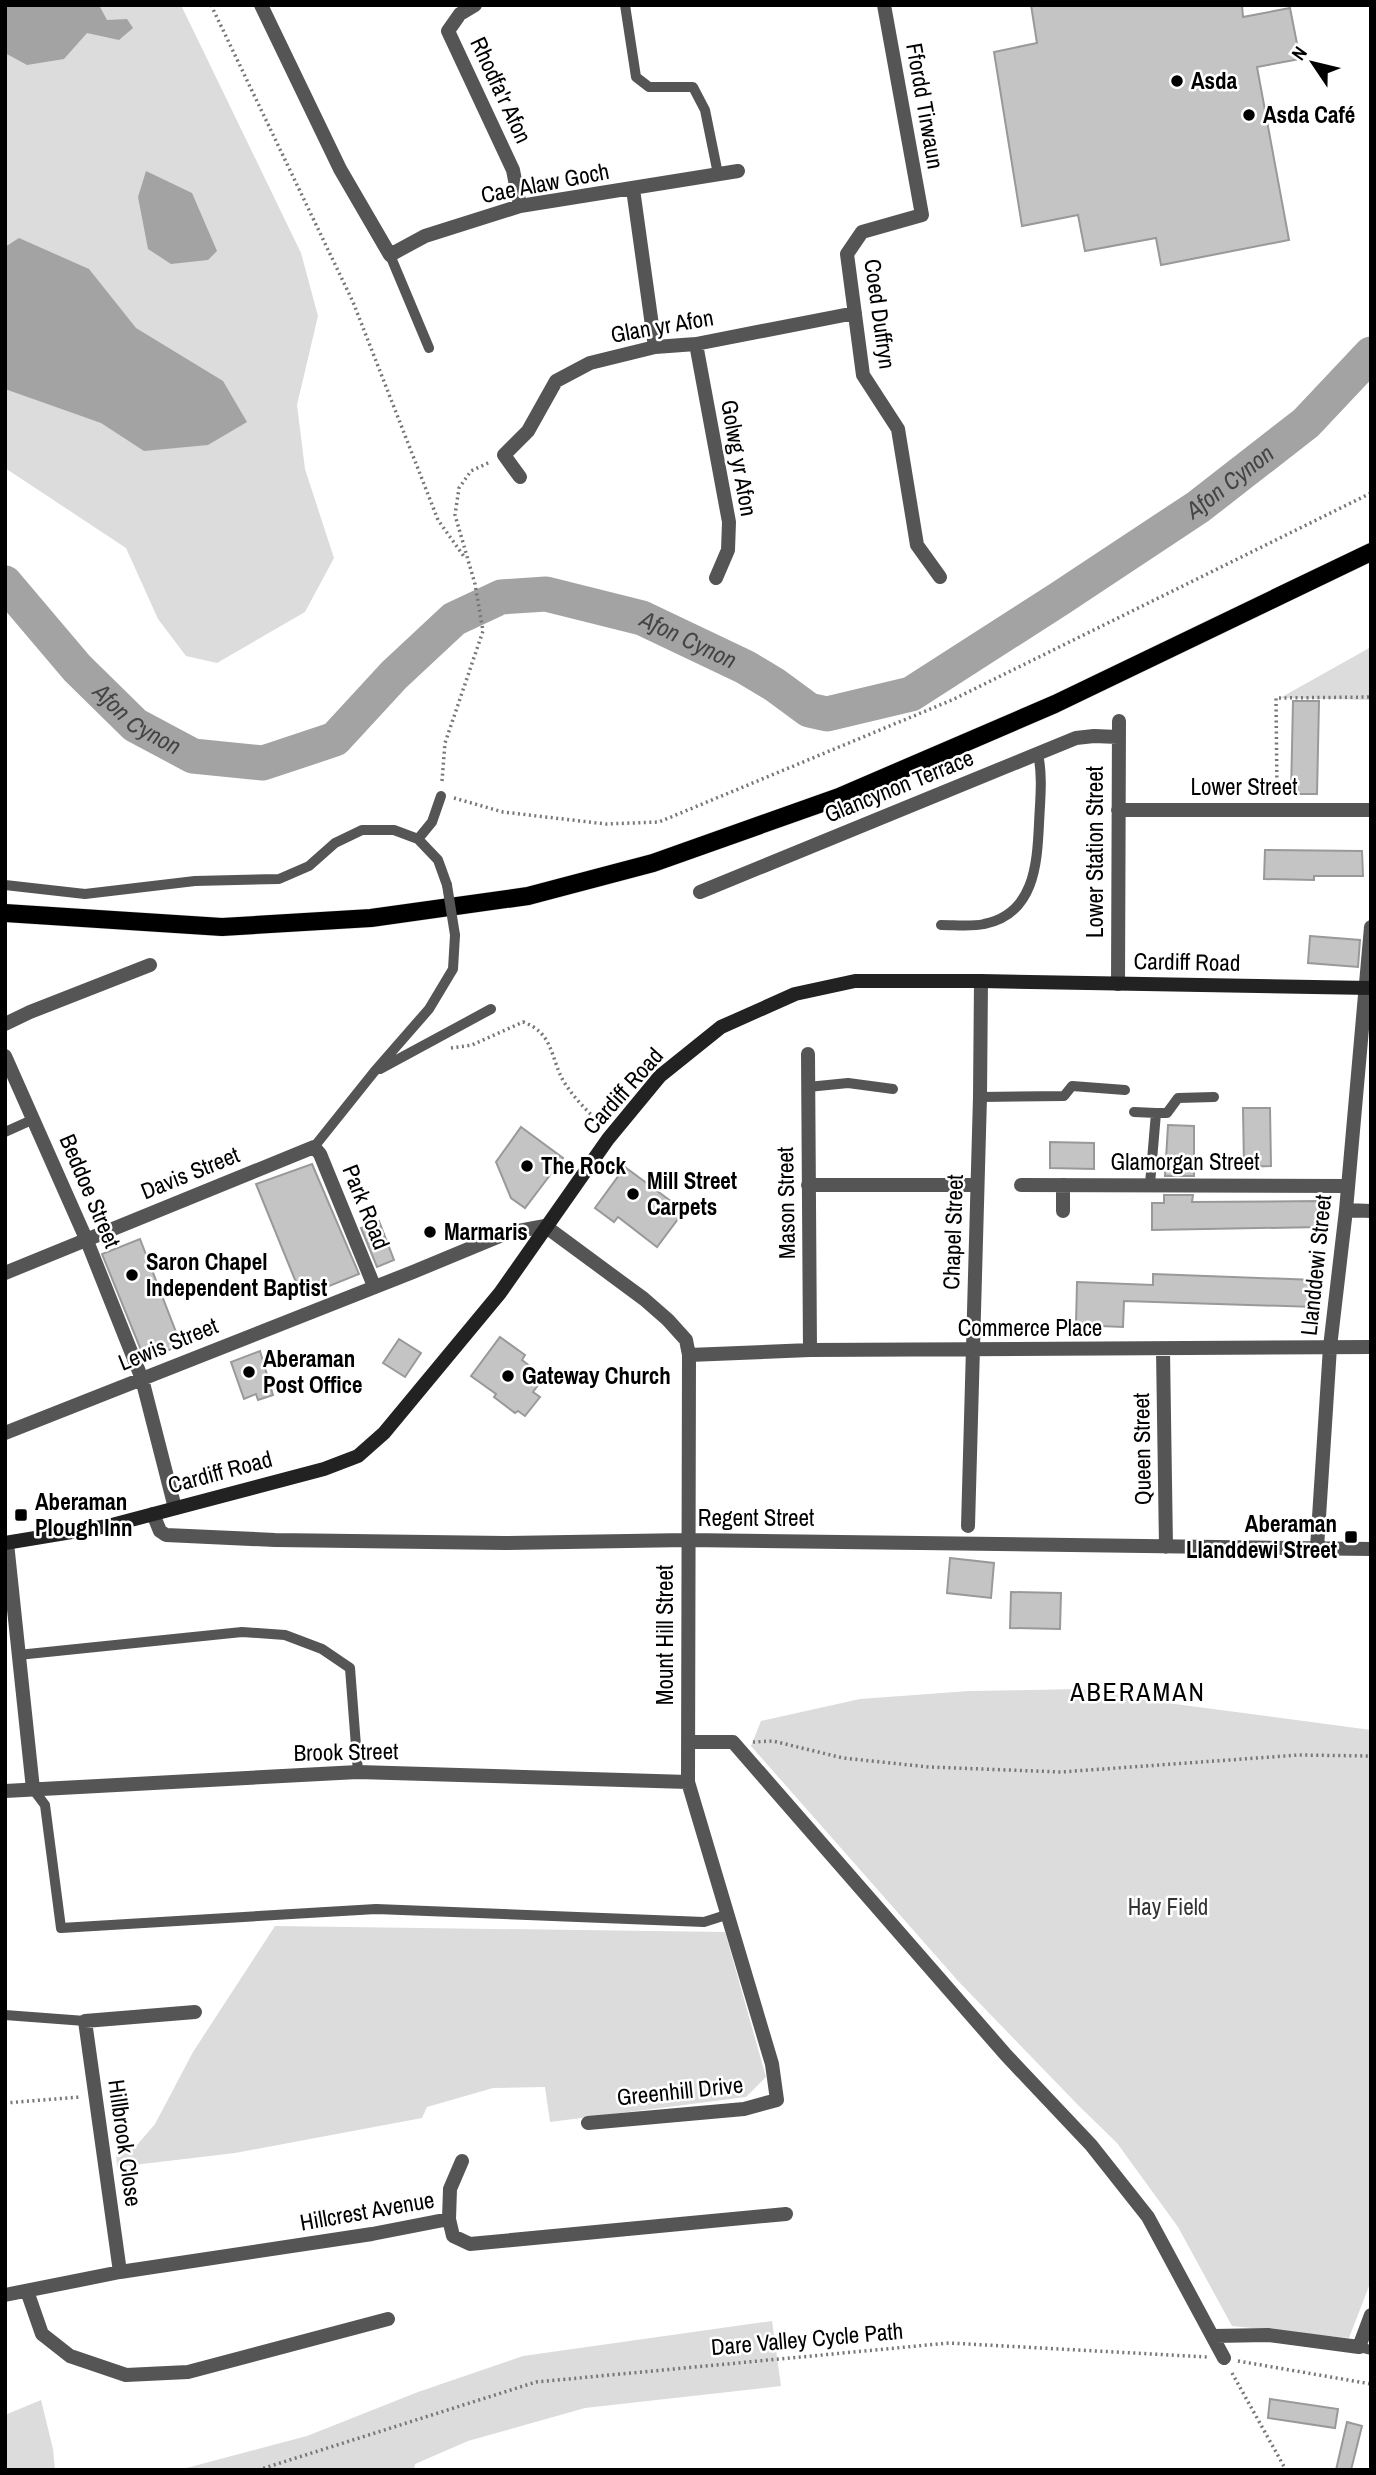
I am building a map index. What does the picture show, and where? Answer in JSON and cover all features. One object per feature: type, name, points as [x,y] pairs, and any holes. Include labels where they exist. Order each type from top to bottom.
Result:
[{"type":"main road","points":[[5,913],[222,927],[371,918],[528,896],[653,863],[839,797],[1004,726],[1371,552]]},
{"type":"main road","name":"Cardiff Road","points":[[6,1543],[108,1526],[324,1469],[358,1456],[384,1433],[500,1293],[612,1134],[660,1076],[722,1027],[795,995],[855,981],[1368,988]]},
{"type":"street","points":[[261,5],[340,169],[390,255]]},
{"type":"street","name":"Rhodfa'r Afon","points":[[475,5],[460,14],[449,31],[513,170],[520,206]]},
{"type":"street","name":"Ffordd Tirwaun","points":[[884,5],[922,215]]},
{"type":"street","name":"Cae Alaw Goch","points":[[390,255],[425,236],[520,206],[738,171]]},
{"type":"street","name":"Cae Alaw Goch","points":[[633,189],[655,347]]},
{"type":"street","name":"Coed Duffryn","points":[[922,215],[862,232],[847,254],[863,375],[898,429],[916,545],[940,577]]},
{"type":"street","name":"Glan yr Afon","points":[[504,455],[528,431],[556,381],[590,363],[655,347],[696,344],[855,313]]},
{"type":"street","name":"Golwg yr Afon","points":[[696,344],[729,522],[728,550],[716,578]]},
{"type":"street","points":[[504,455],[520,477]]},
{"type":"street","name":"Lower Station Street","points":[[1118,984],[1119,721]]},
{"type":"street","name":"Glancynon Terrace","points":[[700,892],[1076,738],[1118,737]]},
{"type":"street","name":"Lower Street","points":[[1118,810],[1371,810]]},
{"type":"street","name":"Llanddewi Street","points":[[1317,1548],[1330,1347],[1368,988],[1371,928]]},
{"type":"street","points":[[5,1024],[150,965]]},
{"type":"street","name":"Chapel Street","points":[[968,1526],[981,981]]},
{"type":"street","name":"Mason Street","points":[[808,1054],[810,1350]]},
{"type":"street","name":"Beddoe Street","points":[[5,1055],[87,1241],[142,1379],[175,1508]]},
{"type":"street","name":"Davis Street","points":[[5,1273],[314,1147]]},
{"type":"street","name":"Park Road","points":[[314,1147],[320,1154],[374,1286]]},
{"type":"street","points":[[808,1185],[976,1185]]},
{"type":"street","name":"Glamorgan Street","points":[[1021,1185],[1348,1186]]},
{"type":"street","points":[[1063,1185],[1063,1211]]},
{"type":"street","points":[[1346,1210],[1371,1211]]},
{"type":"street","name":"Lewis Street","points":[[5,1433],[507,1233],[545,1226]]},
{"type":"street","name":"Mount Hill Street","points":[[545,1226],[644,1299],[686,1340],[689,1355],[688,1782],[772,2064],[778,2100]]},
{"type":"street","name":"Commerce Place","points":[[689,1355],[810,1350],[1371,1347]]},
{"type":"street","name":"Queen Street","points":[[1163,1350],[1166,1547]]},
{"type":"street","name":"Regent Street","points":[[153,1514],[160,1531],[166,1535],[275,1540],[505,1543],[687,1540],[1371,1549]]},
{"type":"street","points":[[6,1543],[33,1789]]},
{"type":"street","points":[[689,1742],[733,1742],[1006,2056],[1099,2156],[1149,2217],[1224,2358]]},
{"type":"street","name":"Brook Street","points":[[5,1791],[358,1772],[688,1782]]},
{"type":"street","points":[[86,2021],[195,2012]]},
{"type":"street","name":"Hillbrook Close","points":[[86,2021],[120,2272]]},
{"type":"street","name":"Greenhill Drive","points":[[587,2123],[744,2109],[778,2100]]},
{"type":"street","points":[[449,2219],[450,2189],[462,2161]]},
{"type":"street","name":"Hillcrest Avenue","points":[[5,2295],[120,2272],[372,2234],[449,2219],[453,2236],[470,2244],[786,2214]]},
{"type":"street","points":[[27,2291],[42,2334],[70,2356],[126,2375],[188,2372],[388,2319]]},
{"type":"street","points":[[1214,2336],[1268,2335],[1365,2348],[1371,2315]]},
{"type":"lane","points":[[625,5],[636,77],[649,87],[693,87],[705,110],[718,174]]},
{"type":"lane","points":[[390,255],[429,348]]},
{"type":"lane","points":[[941,925],[983,925],[995,921],[1013,911],[1025,896],[1037,865],[1041,771],[1038,754]]},
{"type":"lane","points":[[418,839],[432,822],[441,796]]},
{"type":"lane","points":[[5,885],[85,894],[195,881],[279,879],[309,866],[335,843],[362,830],[394,830],[418,839],[438,860],[447,885],[455,936],[453,969],[429,1009],[314,1147]]},
{"type":"lane","points":[[374,1072],[491,1009]]},
{"type":"lane","points":[[808,1087],[848,1083],[893,1089]]},
{"type":"lane","points":[[980,1097],[1064,1096],[1072,1086],[1125,1090]]},
{"type":"lane","points":[[1134,1112],[1167,1113],[1178,1098],[1214,1097]]},
{"type":"lane","points":[[1150,1184],[1156,1113]]},
{"type":"lane","points":[[5,1132],[34,1119]]},
{"type":"lane","points":[[18,1656],[242,1632],[285,1635],[322,1649],[351,1668],[358,1772]]},
{"type":"lane","points":[[33,1789],[45,1805],[61,1928],[376,1909],[704,1922],[726,1915]]},
{"type":"lane","points":[[5,2015],[86,2021]]},
{"type":"path","points":[[211,5],[353,302],[438,520],[468,562]]},
{"type":"path","points":[[504,455],[471,471],[459,488],[455,514],[475,584],[483,631],[444,743],[441,796],[503,812],[606,824],[659,822],[952,700],[1371,493]]},
{"type":"path","points":[[1278,810],[1276,698],[1371,697]]},
{"type":"path","points":[[431,1041],[439,1046],[455,1049],[483,1041],[523,1022],[535,1026],[550,1045],[563,1081],[612,1134]]},
{"type":"path","points":[[733,1742],[774,1741],[843,1758],[929,1767],[1061,1772],[1299,1755],[1371,1756]]},
{"type":"path","points":[[5,2103],[96,2095]]},
{"type":"path","name":"Dare Valley Cycle Path","points":[[258,2470],[536,2382],[949,2343],[1224,2358],[1371,2385]]},
{"type":"path","points":[[1224,2358],[1286,2470]]},
{"type":"green space","points":[[5,5],[181,5],[301,253],[318,316],[297,405],[305,469],[334,558],[305,612],[217,663],[186,656],[158,619],[126,548],[5,468]]},
{"type":"green space","points":[[1371,647],[1371,700],[1280,698]]},
{"type":"green space","name":"Hay Field","points":[[1081,1689],[1371,1730],[1371,2281],[1349,2338],[1232,2326],[1178,2227],[1117,2143],[959,1982],[751,1746],[761,1721],[860,1699],[969,1691]]},
{"type":"green space","points":[[275,1926],[725,1932],[766,2077],[746,2097],[550,2122],[545,2087],[493,2088],[427,2107],[422,2118],[235,2153],[117,2167],[116,2151],[137,2145],[155,2124],[193,2052]]},
{"type":"green space","points":[[772,2321],[781,2386],[585,2408],[468,2441],[415,2464],[414,2470],[179,2470],[307,2436],[418,2392],[523,2356]]},
{"type":"green space","points":[[41,2400],[53,2449],[55,2470],[5,2470],[5,2415]]},
{"type":"shaded area","points":[[5,5],[99,5],[107,20],[127,19],[133,28],[119,40],[87,33],[64,59],[27,65],[5,53]]},
{"type":"shaded area","points":[[146,171],[192,193],[217,251],[208,260],[171,264],[148,249],[138,197]]},
{"type":"shaded area","points":[[19,238],[89,269],[136,328],[223,381],[247,422],[208,445],[144,451],[101,423],[5,389],[5,247]]},
{"type":"building","points":[[1031,5],[1242,5],[1243,17],[1290,8],[1300,59],[1257,67],[1289,240],[1161,265],[1156,238],[1085,251],[1078,215],[1022,226],[994,52],[1037,43]]},
{"type":"building","points":[[1293,701],[1319,701],[1317,794],[1291,794]]},
{"type":"building","points":[[1265,850],[1362,851],[1363,876],[1314,876],[1314,880],[1264,879]]},
{"type":"building","points":[[1310,936],[1360,940],[1358,967],[1308,963]]},
{"type":"building","points":[[1243,1108],[1270,1108],[1271,1166],[1244,1167]]},
{"type":"building","points":[[1168,1125],[1194,1126],[1194,1176],[1165,1176]]},
{"type":"building","name":"The Rock","points":[[521,1127],[563,1158],[525,1208],[511,1198],[496,1162]]},
{"type":"building","points":[[1050,1142],[1094,1143],[1094,1169],[1050,1168]]},
{"type":"building","points":[[312,1164],[359,1274],[302,1297],[256,1184]]},
{"type":"building","name":"Mill Street Carpets","points":[[625,1167],[684,1211],[657,1247],[618,1217],[614,1222],[595,1208]]},
{"type":"building","points":[[1164,1195],[1193,1195],[1192,1202],[1321,1201],[1321,1227],[1152,1230],[1152,1203],[1164,1203]]},
{"type":"building","points":[[379,1221],[394,1260],[377,1267],[361,1228]]},
{"type":"building","points":[[140,1239],[181,1345],[145,1360],[102,1254]]},
{"type":"building","points":[[1153,1274],[1316,1280],[1315,1307],[1124,1301],[1123,1327],[1076,1325],[1077,1282],[1153,1285]]},
{"type":"building","name":"Gateway Church","points":[[500,1337],[525,1355],[522,1360],[544,1377],[533,1392],[540,1397],[525,1416],[518,1411],[515,1413],[494,1397],[496,1394],[471,1376]]},
{"type":"building","points":[[399,1339],[421,1353],[405,1377],[383,1363]]},
{"type":"building","points":[[260,1351],[273,1395],[258,1400],[256,1394],[244,1399],[231,1362]]},
{"type":"building","points":[[950,1558],[994,1563],[991,1598],[947,1593]]},
{"type":"building","points":[[1011,1592],[1061,1593],[1060,1629],[1010,1628]]},
{"type":"building","points":[[1270,2399],[1338,2409],[1335,2428],[1268,2418]]},
{"type":"building","points":[[1347,2422],[1362,2426],[1351,2470],[1336,2470]]},
{"type":"waterway","name":"Afon Cynon","points":[[5,583],[77,668],[135,725],[193,756],[263,763],[335,739],[394,675],[454,619],[501,597],[546,594],[642,618],[745,667],[809,710],[827,714],[911,694],[1059,599],[1198,507],[1306,423],[1371,354]]},
{"type":"place","name":"Asda","points":[[1177,81]]},
{"type":"place","name":"Asda Café","points":[[1249,115]]},
{"type":"place","name":"The Rock","points":[[527,1166]]},
{"type":"place","name":"Mill Street Carpets","points":[[633,1194]]},
{"type":"place","name":"Marmaris","points":[[430,1232]]},
{"type":"place","name":"Saron Chapel Independent Baptist","points":[[132,1275]]},
{"type":"place","name":"Aberaman Post Office","points":[[249,1372]]},
{"type":"place","name":"Gateway Church","points":[[508,1376]]},
{"type":"place","name":"Aberaman Plough Inn","points":[[21,1515]]},
{"type":"place","name":"Aberaman Llanddewi Street","points":[[1351,1537]]},
{"type":"district","name":"ABERAMAN","points":[[1138,1692]]}]
